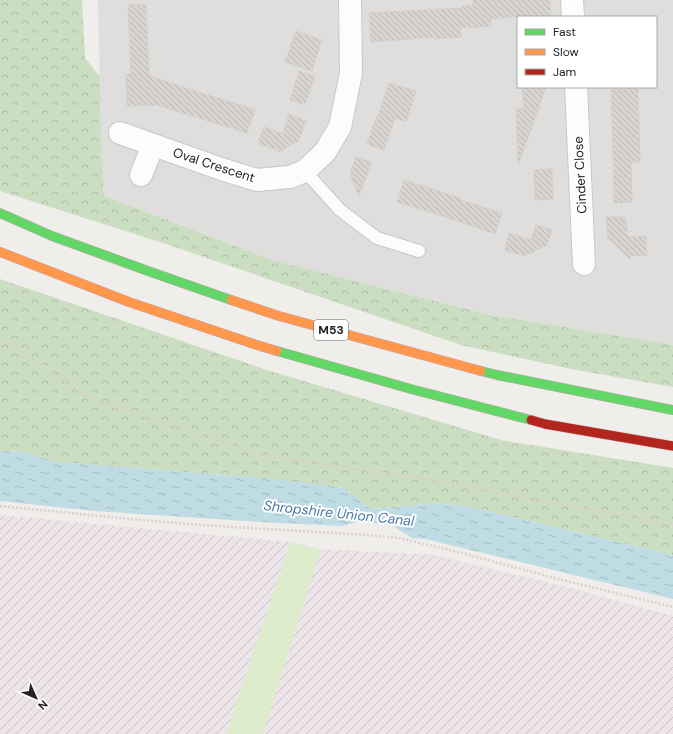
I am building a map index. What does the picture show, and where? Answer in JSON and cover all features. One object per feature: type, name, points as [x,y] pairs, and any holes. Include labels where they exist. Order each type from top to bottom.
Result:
[{"type":"highway","name":"M53","points":[[0,213],[52,236],[279,316],[497,375],[673,410]]},
{"type":"highway","points":[[0,252],[129,302],[268,348],[411,389],[545,424],[673,446]]},
{"type":"street","name":"Oval Crescent","points":[[120,133],[221,169],[257,180],[290,178],[305,172],[325,152],[340,127],[351,73],[350,0]]},
{"type":"street","points":[[572,0],[573,16]]},
{"type":"street","name":"Cinder Close","points":[[576,88],[584,264]]},
{"type":"street","points":[[141,175],[153,145]]},
{"type":"lane","points":[[305,172],[340,210],[377,238],[419,251]]},
{"type":"path","points":[[0,342],[10,344],[92,399],[260,455],[431,480],[673,525]]},
{"type":"path","points":[[0,506],[215,526],[399,538],[673,607]]},
{"type":"shaded area","points":[[98,0],[673,0],[673,345],[491,315],[272,260],[104,196],[101,145]]},
{"type":"shaded area","points":[[0,515],[290,542],[321,549],[435,555],[571,588],[673,616],[673,734],[0,734]]},
{"type":"green space","points":[[0,0],[82,0],[85,58],[100,77],[101,145],[104,196],[272,260],[491,315],[673,345],[673,387],[571,369],[461,345],[163,243],[0,191]]},
{"type":"green space","points":[[0,279],[270,371],[501,440],[673,468],[673,555],[470,507],[437,503],[371,509],[344,488],[251,477],[55,462],[26,452],[0,451]]},
{"type":"green space","points":[[290,543],[321,549],[263,734],[226,734]]},
{"type":"water","name":"Shropshire Union Canal","points":[[0,451],[26,452],[55,462],[251,477],[344,488],[371,509],[437,503],[470,507],[673,555],[673,599],[425,539],[412,538],[393,526],[361,521],[341,526],[259,522],[95,511],[0,501]]},
{"type":"building","points":[[473,0],[550,0],[551,16],[517,16],[490,19],[491,26],[460,28],[461,37],[434,39],[434,37],[371,42],[369,13],[462,8],[462,6],[473,5]]},
{"type":"building","points":[[128,5],[146,5],[149,76],[255,110],[247,133],[157,105],[127,106],[126,74],[131,74]]},
{"type":"building","points":[[296,31],[322,40],[312,71],[285,62]]},
{"type":"building","points":[[299,71],[315,76],[305,105],[290,100]]},
{"type":"building","points":[[389,83],[416,91],[406,122],[395,118],[384,150],[367,144]]},
{"type":"building","points":[[522,88],[546,88],[518,163],[516,109],[524,109]]},
{"type":"building","points":[[638,89],[640,162],[631,162],[632,202],[614,203],[611,90]]},
{"type":"building","points":[[289,114],[306,121],[300,140],[278,152],[279,150],[258,144],[264,127],[283,134]]},
{"type":"building","points":[[356,157],[372,162],[359,196],[350,174]]},
{"type":"building","points":[[552,169],[553,199],[535,200],[534,170]]},
{"type":"building","points":[[404,180],[502,213],[495,234],[397,202]]},
{"type":"building","points":[[606,217],[625,217],[628,237],[646,236],[647,255],[630,256],[630,259],[608,238]]},
{"type":"building","points":[[536,225],[552,230],[547,245],[524,256],[505,250],[509,233],[531,240]]},
{"type":"traffic: fast","points":[[0,213],[52,236],[231,300]]},
{"type":"traffic: fast","points":[[277,351],[411,389],[531,420]]},
{"type":"traffic: fast","points":[[481,371],[673,410]]},
{"type":"traffic: slow","points":[[0,252],[129,302],[277,351]]},
{"type":"traffic: slow","points":[[231,300],[279,316],[481,371]]},
{"type":"traffic: jam","points":[[531,420],[545,424],[673,446]]}]
